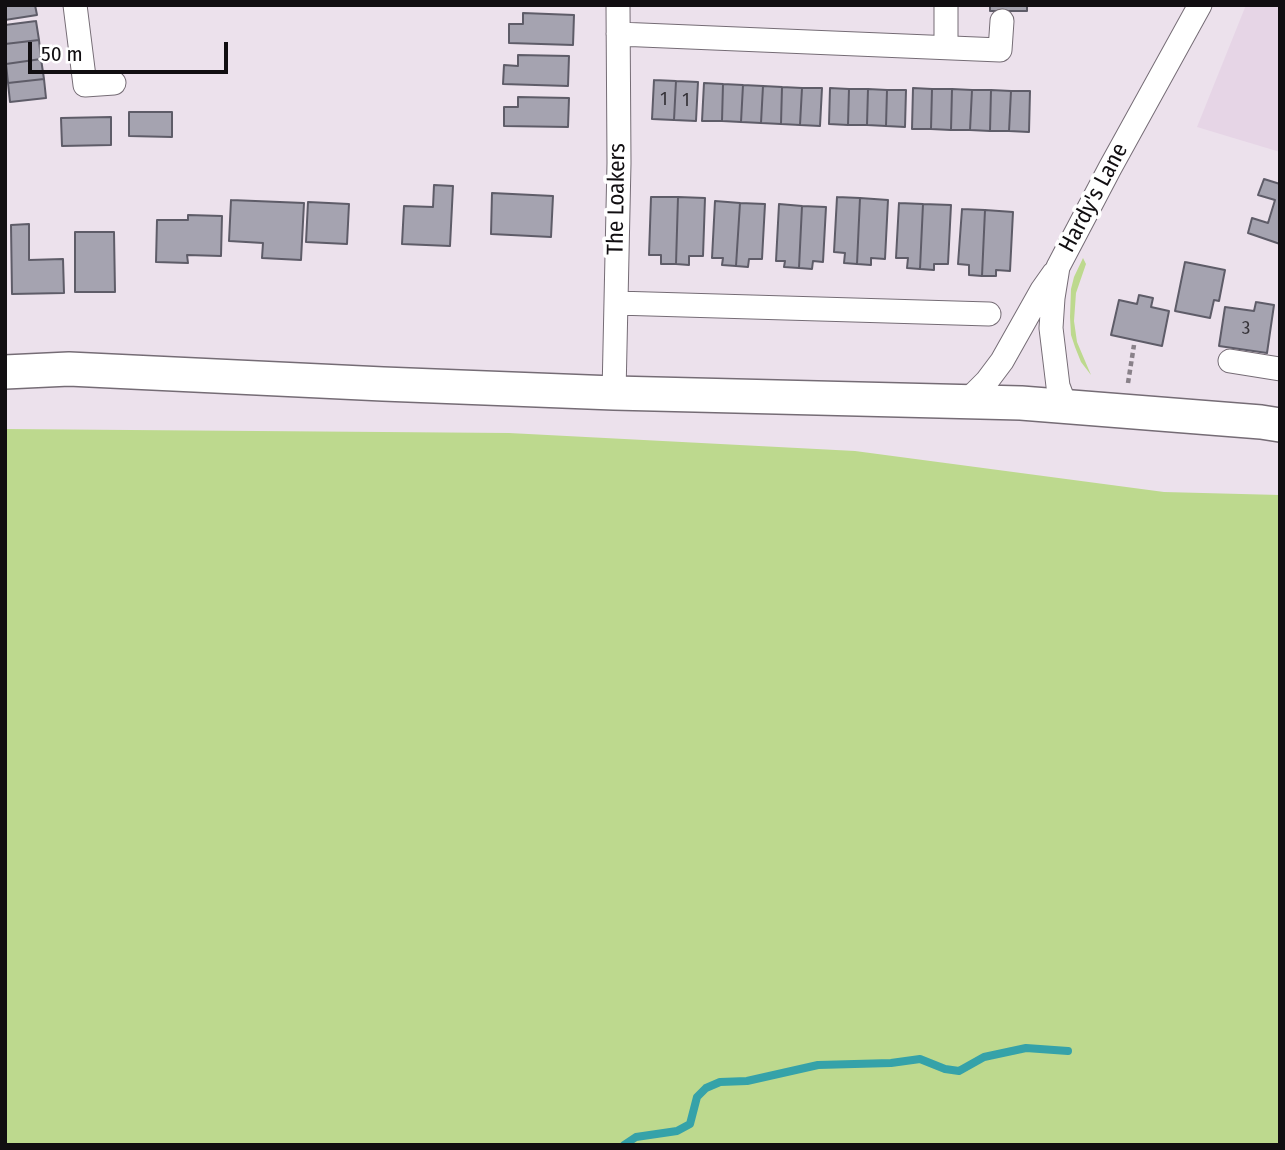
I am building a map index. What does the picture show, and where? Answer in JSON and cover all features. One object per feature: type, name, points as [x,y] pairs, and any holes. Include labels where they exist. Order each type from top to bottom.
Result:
[{"type":"main road","points":[[5,372],[69,369],[614,393],[1021,403],[1280,425]]},
{"type":"street","points":[[75,5],[85,85],[114,83]]},
{"type":"street","name":"The Loakers","points":[[614,393],[619,163],[618,5]]},
{"type":"street","points":[[946,5],[946,47]]},
{"type":"street","name":"Hardy's Lane","points":[[1066,407],[1058,386],[1052,328],[1058,267],[1200,5]]},
{"type":"street","points":[[618,34],[1000,50],[1002,21]]},
{"type":"street","points":[[966,402],[1002,361],[1058,267]]},
{"type":"street","points":[[616,303],[989,314]]},
{"type":"street","points":[[1230,361],[1280,369]]},
{"type":"path","points":[[1122,411],[1134,345]]},
{"type":"shaded area","points":[[1246,5],[1280,5],[1280,152],[1197,127]]},
{"type":"green space","points":[[1083,258],[1086,264],[1076,293],[1074,321],[1077,342],[1091,375],[1081,362],[1071,335],[1071,289]]},
{"type":"green space","points":[[5,429],[509,433],[855,451],[1164,492],[1280,495],[1280,1145],[5,1145]]},
{"type":"building","points":[[5,5],[35,5],[37,15],[5,20]]},
{"type":"building","points":[[990,5],[1027,5],[1027,11],[990,11]]},
{"type":"building","points":[[523,13],[574,15],[573,45],[509,43],[509,24],[523,24]]},
{"type":"building","points":[[36,21],[39,40],[5,44],[5,25]]},
{"type":"building","points":[[39,40],[41,59],[6,64],[5,44]]},
{"type":"building","points":[[518,55],[569,56],[568,86],[503,84],[504,65],[518,66]]},
{"type":"building","points":[[41,59],[44,79],[8,83],[6,64]]},
{"type":"building","points":[[44,79],[46,98],[10,102],[8,83]]},
{"type":"building","points":[[654,80],[676,81],[674,120],[652,119]]},
{"type":"building","points":[[676,81],[698,82],[696,121],[674,120]]},
{"type":"building","points":[[704,83],[723,84],[722,121],[702,121]]},
{"type":"building","points":[[723,84],[743,85],[741,122],[722,121]]},
{"type":"building","points":[[743,85],[763,86],[761,123],[741,122]]},
{"type":"building","points":[[763,86],[782,87],[781,124],[761,123]]},
{"type":"building","points":[[782,87],[802,88],[800,125],[781,124]]},
{"type":"building","points":[[802,88],[822,88],[820,126],[800,125]]},
{"type":"building","points":[[830,88],[849,89],[848,125],[829,124]]},
{"type":"building","points":[[913,88],[932,89],[931,129],[912,129]]},
{"type":"building","points":[[849,89],[868,89],[867,125],[848,125]]},
{"type":"building","points":[[868,89],[887,90],[886,126],[867,125]]},
{"type":"building","points":[[932,89],[952,89],[951,130],[931,129]]},
{"type":"building","points":[[952,89],[972,90],[970,130],[951,130]]},
{"type":"building","points":[[887,90],[906,90],[905,127],[886,126]]},
{"type":"building","points":[[972,90],[991,90],[990,131],[970,130]]},
{"type":"building","points":[[991,90],[1011,91],[1009,131],[990,131]]},
{"type":"building","points":[[1011,91],[1030,91],[1029,132],[1009,131]]},
{"type":"building","points":[[518,97],[569,98],[568,127],[504,126],[504,107],[518,107]]},
{"type":"building","points":[[129,112],[172,112],[172,137],[129,136]]},
{"type":"building","points":[[111,117],[111,145],[62,146],[61,118]]},
{"type":"building","points":[[1264,179],[1280,184],[1280,244],[1248,233],[1252,218],[1268,223],[1275,200],[1258,195]]},
{"type":"building","points":[[434,185],[453,186],[450,246],[402,244],[404,206],[433,207]]},
{"type":"building","points":[[492,193],[553,196],[551,237],[491,234]]},
{"type":"building","points":[[651,197],[678,197],[676,264],[661,264],[661,255],[649,255]]},
{"type":"building","points":[[678,197],[705,198],[703,256],[689,256],[689,265],[676,264]]},
{"type":"building","points":[[837,197],[860,198],[857,264],[844,263],[845,253],[834,252]]},
{"type":"building","points":[[860,198],[888,200],[885,259],[871,258],[871,265],[857,264]]},
{"type":"building","points":[[231,200],[304,203],[301,260],[262,258],[263,243],[229,241]]},
{"type":"building","points":[[715,201],[740,203],[736,266],[722,265],[723,258],[712,258]]},
{"type":"building","points":[[308,202],[349,204],[347,244],[306,242]]},
{"type":"building","points":[[740,203],[765,204],[762,259],[749,259],[748,267],[736,266]]},
{"type":"building","points":[[899,203],[923,204],[920,269],[907,268],[908,258],[896,258]]},
{"type":"building","points":[[779,204],[802,206],[799,268],[784,267],[785,261],[776,261]]},
{"type":"building","points":[[923,204],[951,205],[948,264],[934,264],[934,270],[920,269]]},
{"type":"building","points":[[802,206],[826,207],[823,262],[813,261],[812,269],[799,268]]},
{"type":"building","points":[[962,209],[985,210],[982,276],[969,275],[969,265],[958,264]]},
{"type":"building","points":[[985,210],[1013,212],[1010,271],[996,270],[996,276],[982,276]]},
{"type":"building","points":[[188,215],[222,216],[221,256],[187,255],[188,263],[156,262],[157,220],[188,220]]},
{"type":"building","points":[[29,224],[29,260],[63,259],[64,293],[12,294],[11,225]]},
{"type":"building","points":[[75,232],[114,232],[115,292],[75,292]]},
{"type":"building","points":[[1185,262],[1225,270],[1219,301],[1214,300],[1210,318],[1175,311]]},
{"type":"building","points":[[1139,295],[1153,298],[1151,307],[1169,311],[1162,346],[1111,335],[1119,300],[1137,304]]},
{"type":"building","points":[[1256,302],[1274,305],[1267,353],[1219,346],[1225,307],[1254,311]]},
{"type":"waterway","points":[[624,1145],[636,1137],[677,1131],[690,1124],[697,1097],[706,1088],[720,1082],[747,1081],[818,1065],[891,1063],[920,1059],[945,1069],[959,1071],[984,1057],[1026,1048],[1068,1051]]}]
